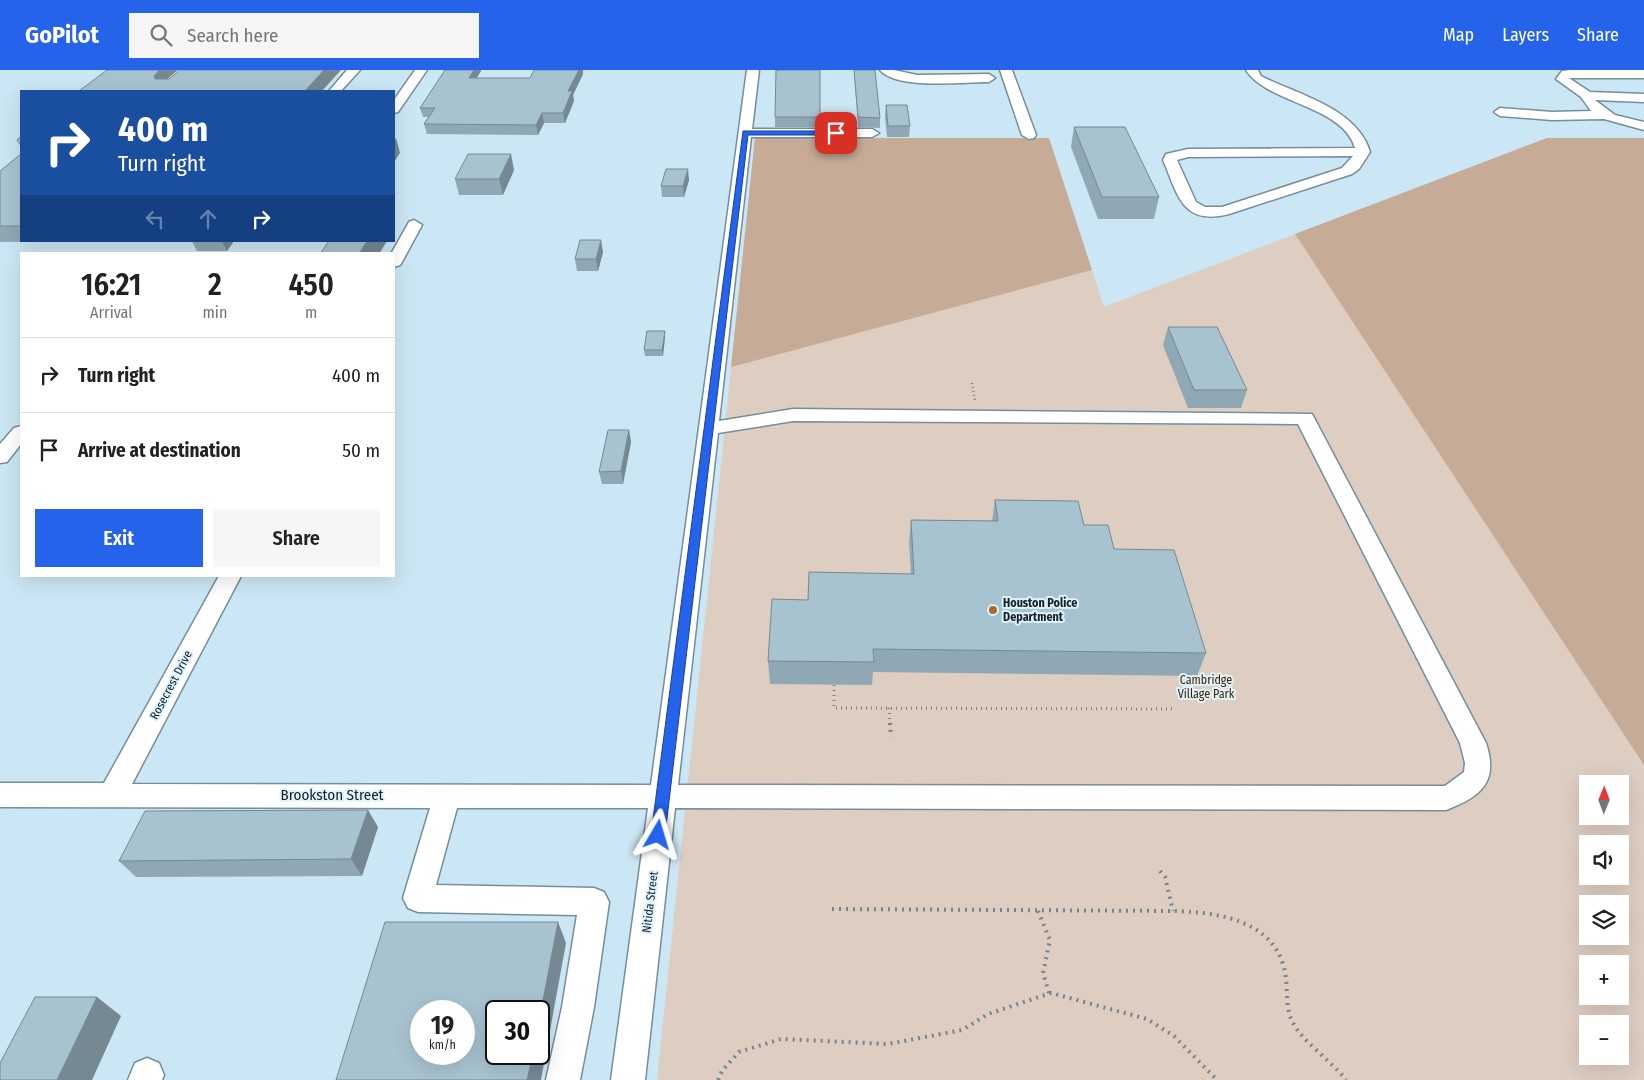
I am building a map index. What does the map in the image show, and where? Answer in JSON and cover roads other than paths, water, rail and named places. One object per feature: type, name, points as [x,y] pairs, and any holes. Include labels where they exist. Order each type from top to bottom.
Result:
[{"type":"street","points":[[336,90],[354,70]]},
{"type":"street","points":[[395,108],[421,70]]},
{"type":"street","name":"Nitida Street","points":[[628,1080],[753,70]]},
{"type":"street","points":[[886,70],[897,78],[989,78]]},
{"type":"street","points":[[1006,70],[1029,135]]},
{"type":"street","points":[[1252,70],[1257,78],[1334,116],[1359,140],[1363,152]]},
{"type":"street","points":[[1606,115],[1587,96],[1562,79],[1563,76],[1576,73],[1644,74]]},
{"type":"street","points":[[1587,96],[1644,98]]},
{"type":"street","points":[[1500,112],[1552,116],[1606,115],[1644,126]]},
{"type":"street","points":[[745,132],[872,133]]},
{"type":"street","points":[[1363,152],[1354,166],[1347,171],[1224,211],[1212,212],[1202,211],[1190,205],[1170,160],[1171,157],[1188,153],[1363,152]]},
{"type":"street","points":[[395,260],[414,224]]},
{"type":"street","name":"Brookston Street","points":[[0,795],[1446,798],[1461,792],[1471,784],[1477,775],[1479,766],[1473,743],[1305,418],[793,415],[708,429]]},
{"type":"street","name":"Rosecrest Drive","points":[[112,795],[229,577]]},
{"type":"street","points":[[447,795],[418,898],[594,902],[578,1007],[563,1080]]},
{"type":"place","name":"Houston Police Department","points":[[993,610]]},
{"type":"park label","name":"Cambridge Village Park","points":[[1206,687]]}]
